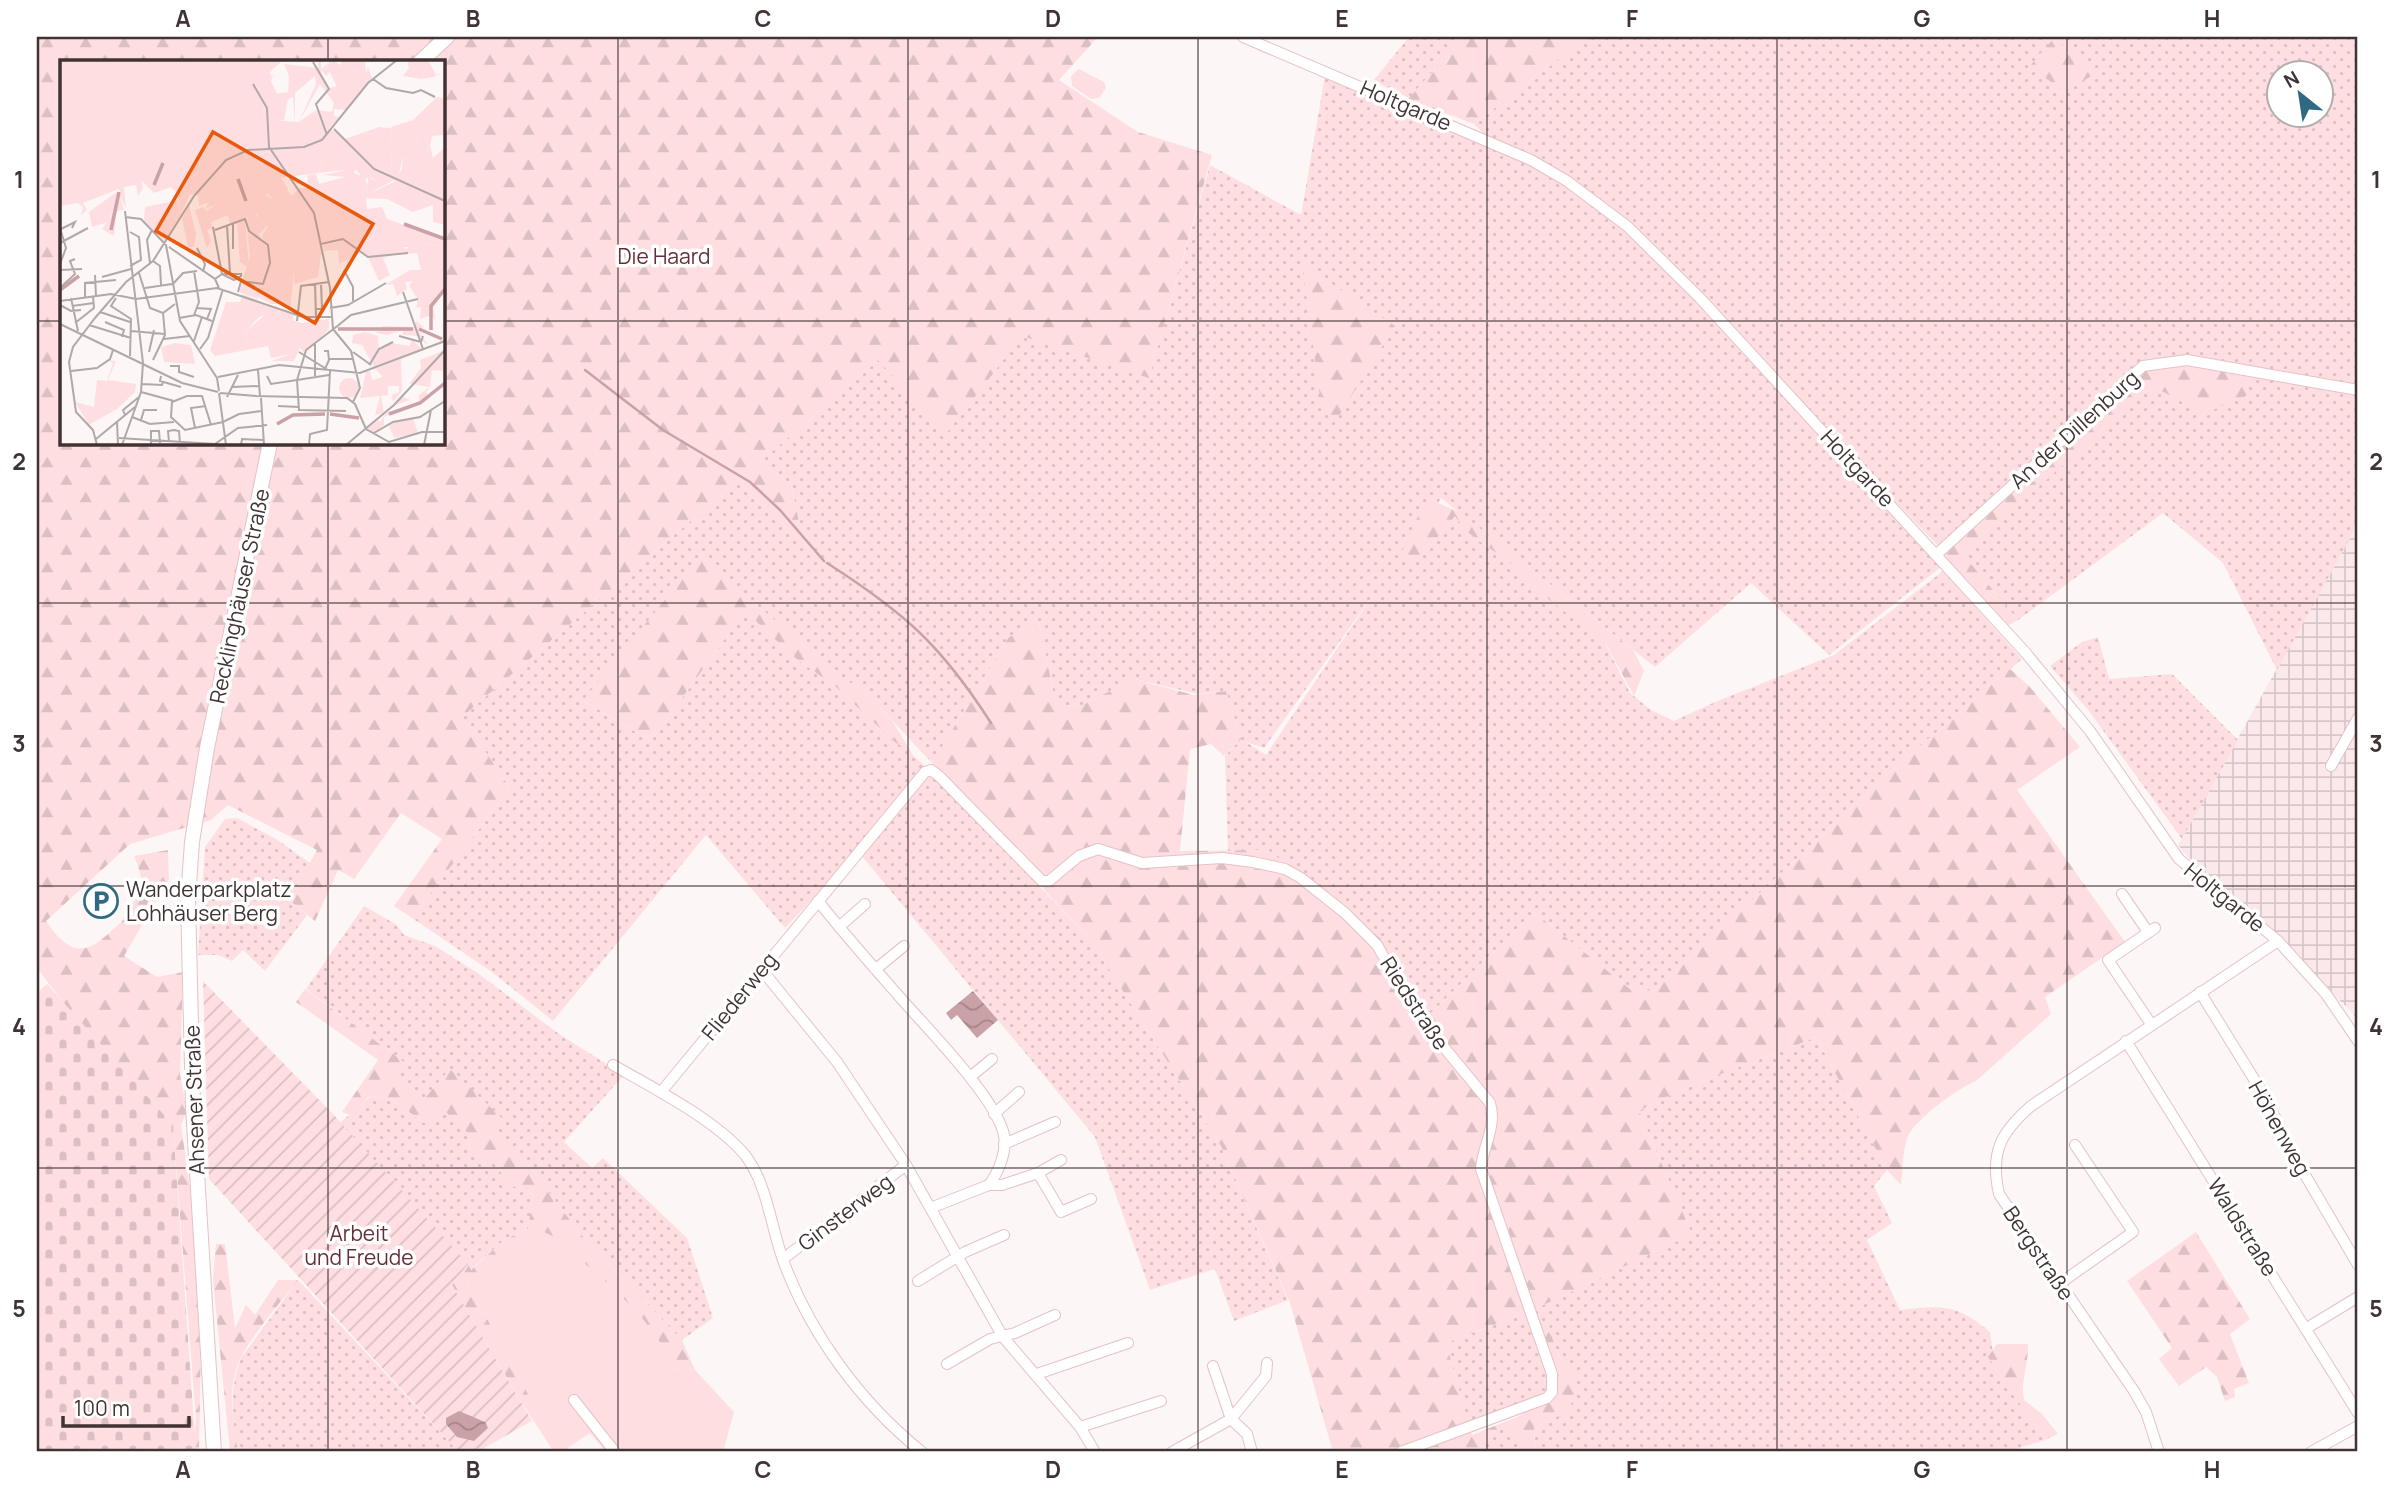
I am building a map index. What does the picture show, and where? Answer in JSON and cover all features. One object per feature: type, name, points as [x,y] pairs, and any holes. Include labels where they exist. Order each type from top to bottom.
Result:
[{"type":"main road","points":[[422,60],[447,37]]},
{"type":"main road","name":"Recklinghäuser Straße","points":[[207,748],[270,444]]},
{"type":"main road","name":"Ahsener Straße","points":[[207,748],[192,842],[188,899],[193,1107],[214,1452]]},
{"type":"street","name":"Holtgarde","points":[[1243,37],[1531,160],[1601,205],[1662,258],[1937,554],[2090,731],[2179,859],[2278,941],[2326,993],[2358,1041]]},
{"type":"street","name":"An der Dillenburg","points":[[1937,554],[2143,366],[2168,360],[2187,360],[2358,390]]},
{"type":"street","points":[[2331,766],[2358,718]]},
{"type":"street","name":"Fliederweg","points":[[661,1092],[920,776],[932,770],[939,776]]},
{"type":"street","name":"Riedstraße","points":[[939,776],[1042,881],[1049,881],[1079,856],[1098,849],[1142,863],[1222,858],[1285,869],[1345,913],[1377,945],[1418,1016],[1490,1103],[1495,1118],[1482,1154],[1481,1169],[1552,1374],[1552,1391],[1547,1398],[1521,1410],[1401,1452]]},
{"type":"street","points":[[2122,894],[2152,930],[2108,960],[2151,1024]]},
{"type":"street","points":[[818,901],[970,1077],[994,1114],[1004,1133],[1004,1144],[998,1173],[989,1185]]},
{"type":"street","points":[[839,927],[865,904]]},
{"type":"street","name":"Bergstraße","points":[[2159,1452],[2146,1412],[2134,1391],[1998,1194],[1995,1160],[2009,1125],[2031,1106],[2278,941]]},
{"type":"street","points":[[876,969],[904,946]]},
{"type":"street","points":[[761,969],[837,1062],[906,1165],[933,1207],[956,1258],[1003,1337],[1080,1427],[1095,1452]]},
{"type":"street","name":"Höhenweg","points":[[2200,992],[2267,1100],[2291,1151],[2358,1265]]},
{"type":"street","name":"Waldstraße","points":[[2126,1041],[2358,1413]]},
{"type":"street","points":[[970,1077],[992,1059]]},
{"type":"street","points":[[613,1065],[661,1092],[726,1137],[744,1155],[758,1179],[794,1288],[834,1356],[885,1419],[922,1452]]},
{"type":"street","points":[[994,1114],[1019,1092]]},
{"type":"street","points":[[1004,1144],[1055,1122]]},
{"type":"street","points":[[2059,1284],[2133,1232],[2075,1145]]},
{"type":"street","points":[[933,1207],[989,1185],[1002,1185],[1038,1173],[1061,1160]]},
{"type":"street","name":"Ginsterweg","points":[[783,1259],[906,1165]]},
{"type":"street","points":[[1038,1173],[1061,1212],[1091,1199]]},
{"type":"street","points":[[918,1281],[956,1258],[1004,1235]]},
{"type":"street","points":[[2307,1328],[2358,1297]]},
{"type":"street","points":[[947,1364],[990,1339],[1003,1337],[1055,1315]]},
{"type":"street","points":[[1037,1374],[1128,1343]]},
{"type":"street","points":[[1172,1452],[1231,1419],[1266,1376],[1267,1363]]},
{"type":"street","points":[[1213,1366],[1231,1419],[1247,1434],[1252,1452]]},
{"type":"street","points":[[573,1400],[615,1452]]},
{"type":"street","points":[[1080,1427],[1160,1401]]},
{"type":"street","points":[[2311,1452],[2358,1426]]},
{"type":"shaded area","points":[[2358,524],[2358,1024],[2353,1013],[2195,865],[2178,845]]},
{"type":"green space","name":"Die Haard","points":[[37,37],[1098,37],[1059,80],[1138,132],[1212,155],[1149,378],[1022,336],[946,434],[878,360],[760,462],[791,484],[799,522],[816,554],[736,482],[462,717],[510,788],[412,918],[394,906],[442,839],[401,813],[354,879],[338,870],[315,921],[289,900],[317,850],[228,805],[211,820],[130,844],[46,921],[69,945],[89,947],[132,912],[130,905],[139,894],[142,882],[134,856],[168,850],[169,879],[124,956],[157,977],[183,972],[180,1075],[187,1111],[181,1125],[191,1195],[201,1341],[199,1452],[191,1452],[196,1420],[173,1125],[66,1006],[37,968]]},
{"type":"green space","points":[[1409,37],[1464,37],[1409,98],[1373,81]]},
{"type":"green space","points":[[1464,37],[1588,37],[1474,124],[1408,99]]},
{"type":"green space","points":[[1588,37],[2358,37],[2358,386],[2154,362],[1939,547],[1745,345],[1946,563],[1829,655],[1751,583],[1655,667],[1441,498],[1438,503],[1424,504],[1423,555],[1455,515],[1466,531],[1525,574],[1542,594],[1604,641],[1630,693],[1651,710],[1674,721],[1834,655],[1943,571],[2022,659],[1891,771],[1654,991],[1630,989],[1534,912],[1430,1014],[1385,942],[1268,850],[1228,851],[1225,756],[1241,739],[1226,691],[1198,694],[1134,679],[1082,705],[1056,706],[1039,622],[1009,637],[932,763],[871,698],[838,674],[700,557],[584,701],[651,741],[745,611],[794,657],[836,687],[925,766],[836,874],[785,928],[706,835],[553,1021],[492,972],[412,918],[510,788],[462,717],[736,482],[814,552],[799,522],[791,484],[760,462],[878,360],[1022,336],[1149,377],[1210,165],[1301,215],[1326,70],[1490,140],[1474,124]],"holes":[[[1375,592],[1266,755],[1246,742],[1264,748]]]},
{"type":"green space","points":[[2054,38],[2096,73],[2066,92],[2029,67]]},
{"type":"green space","points":[[1079,69],[1104,82],[1106,88],[1099,98],[1091,99],[1072,86],[1071,76]]},
{"type":"green space","points":[[1302,264],[1395,326],[1337,419],[1322,412]]},
{"type":"green space","points":[[2168,360],[2253,373],[2247,395],[2204,414],[2158,389],[2145,392],[1971,547],[1965,557],[2018,620],[2004,628],[1937,554],[2143,366]]},
{"type":"green space","points":[[2253,373],[2358,393],[2358,524],[2277,670],[2223,563],[2163,513],[2018,620],[1964,557],[1971,547],[2093,435],[2145,392],[2158,389],[2204,413]]},
{"type":"green space","points":[[1424,503],[1438,503],[1459,512],[1633,650],[1644,671],[1634,696],[1606,644],[1542,594],[1525,574],[1466,531],[1455,516],[1423,555],[1410,563],[1400,556]]},
{"type":"green space","points":[[700,557],[838,674],[870,697],[893,722],[913,755],[895,742],[836,687],[794,657],[745,611],[651,741],[583,700]]},
{"type":"green space","points":[[1039,622],[1056,706],[1082,705],[1134,679],[1194,695],[1226,691],[1241,739],[1224,756],[1211,744],[1190,749],[1180,851],[1268,850],[1385,942],[1430,1014],[1534,912],[1630,989],[1654,991],[1891,771],[2010,669],[2029,686],[2080,747],[2017,790],[2125,942],[2045,997],[2051,1014],[1976,1081],[1949,1097],[1919,1121],[1906,1142],[1901,1185],[1887,1170],[1816,1037],[1704,1081],[1639,1111],[1692,1234],[1535,1309],[1446,1343],[1472,1435],[1519,1416],[1553,1396],[1559,1375],[1533,1315],[1549,1325],[1562,1361],[1578,1377],[1570,1410],[1534,1428],[1536,1452],[1526,1452],[1510,1426],[1493,1432],[1480,1446],[1484,1452],[1333,1452],[1290,1303],[1221,1146],[1090,939],[1043,889],[1045,883],[932,763],[1009,637]]},
{"type":"green space","points":[[2098,637],[2109,679],[2172,674],[2238,740],[2182,839],[2089,711],[2050,666],[2082,642]]},
{"type":"green space","points":[[927,776],[934,777],[1090,939],[1221,1146],[1288,1300],[1234,1321],[1215,1269],[1150,1290],[1095,1137],[861,855]]},
{"type":"green space","points":[[237,818],[276,839],[310,863],[289,900],[307,915],[265,971],[243,950],[232,961],[217,955],[198,955],[205,847],[225,819]]},
{"type":"green space","points":[[364,906],[397,925],[404,935],[435,946],[479,974],[559,1034],[624,1075],[564,1142],[592,1168],[603,1158],[687,1238],[713,1318],[682,1340],[586,1241],[529,1166],[493,1131],[450,1069],[424,1099],[398,1076],[407,1065],[306,989]]},
{"type":"green space","name":"Arbeit und Freude","points":[[203,981],[334,1115],[468,1264],[452,1285],[532,1421],[477,1452],[459,1452],[209,1179]]},
{"type":"green space","points":[[47,984],[173,1125],[196,1452],[37,1452],[37,993]]},
{"type":"green space","points":[[305,989],[408,1065],[399,1076],[424,1099],[450,1069],[501,1117],[494,1131],[529,1166],[586,1241],[682,1340],[695,1370],[673,1368],[643,1319],[578,1258],[567,1243],[512,1245],[493,1264],[467,1282],[529,1395],[520,1400],[452,1285],[468,1264],[471,1270],[504,1240],[528,1229],[533,1193],[510,1185],[495,1164],[480,1164],[470,1153],[469,1134],[445,1111],[424,1123],[392,1099],[370,1096],[350,1115],[342,1112],[378,1060],[296,1002]]},
{"type":"green space","points":[[1816,1037],[1887,1170],[1874,1186],[1892,1223],[1867,1240],[1900,1310],[1938,1307],[1958,1311],[1990,1332],[1995,1367],[2045,1440],[2016,1449],[2017,1452],[1536,1452],[1534,1428],[1570,1410],[1568,1371],[1554,1346],[1549,1325],[1534,1316],[1559,1375],[1553,1393],[1469,1426],[1446,1343],[1535,1309],[1692,1234],[1639,1111],[1704,1081]]},
{"type":"green space","points":[[371,1096],[392,1099],[424,1123],[445,1110],[469,1134],[470,1153],[495,1164],[510,1185],[533,1193],[528,1229],[504,1240],[470,1270],[340,1123]]},
{"type":"green space","points":[[542,1231],[567,1243],[578,1258],[633,1308],[660,1343],[673,1368],[695,1370],[734,1412],[723,1452],[606,1452],[590,1433],[562,1452],[554,1452],[520,1400],[528,1394],[467,1282],[513,1244]]},
{"type":"green space","points":[[2196,1232],[2250,1319],[2230,1334],[2249,1383],[2234,1389],[2235,1397],[2225,1401],[2217,1377],[2206,1367],[2179,1386],[2159,1359],[2172,1348],[2127,1281]]},
{"type":"green space","points":[[216,1244],[225,1244],[235,1328],[246,1305],[255,1315],[278,1280],[298,1280],[255,1335],[236,1370],[232,1400],[238,1452],[230,1452],[213,1280]]},
{"type":"green space","points":[[298,1280],[459,1452],[238,1452],[233,1405],[237,1369],[241,1358]]},
{"type":"green space","points":[[1997,1344],[2028,1344],[2024,1400],[2042,1414],[2058,1434],[2045,1440],[1988,1357]]},
{"type":"green space","points":[[1510,1426],[1526,1452],[1484,1452],[1480,1446],[1493,1432]]},
{"type":"water","points":[[973,991],[998,1020],[977,1038],[957,1015],[951,1020],[946,1013]]},
{"type":"water","points":[[459,1411],[485,1422],[488,1428],[474,1441],[457,1437],[446,1424],[446,1418]]},
{"type":"waterway","points":[[585,370],[663,430],[750,482],[780,510],[824,561]]},
{"type":"waterway","points":[[827,563],[878,598],[920,633],[955,672],[991,723]]},
{"type":"place","name":"Wanderparkplatz Lohhäuser Berg","points":[[101,901]]}]
